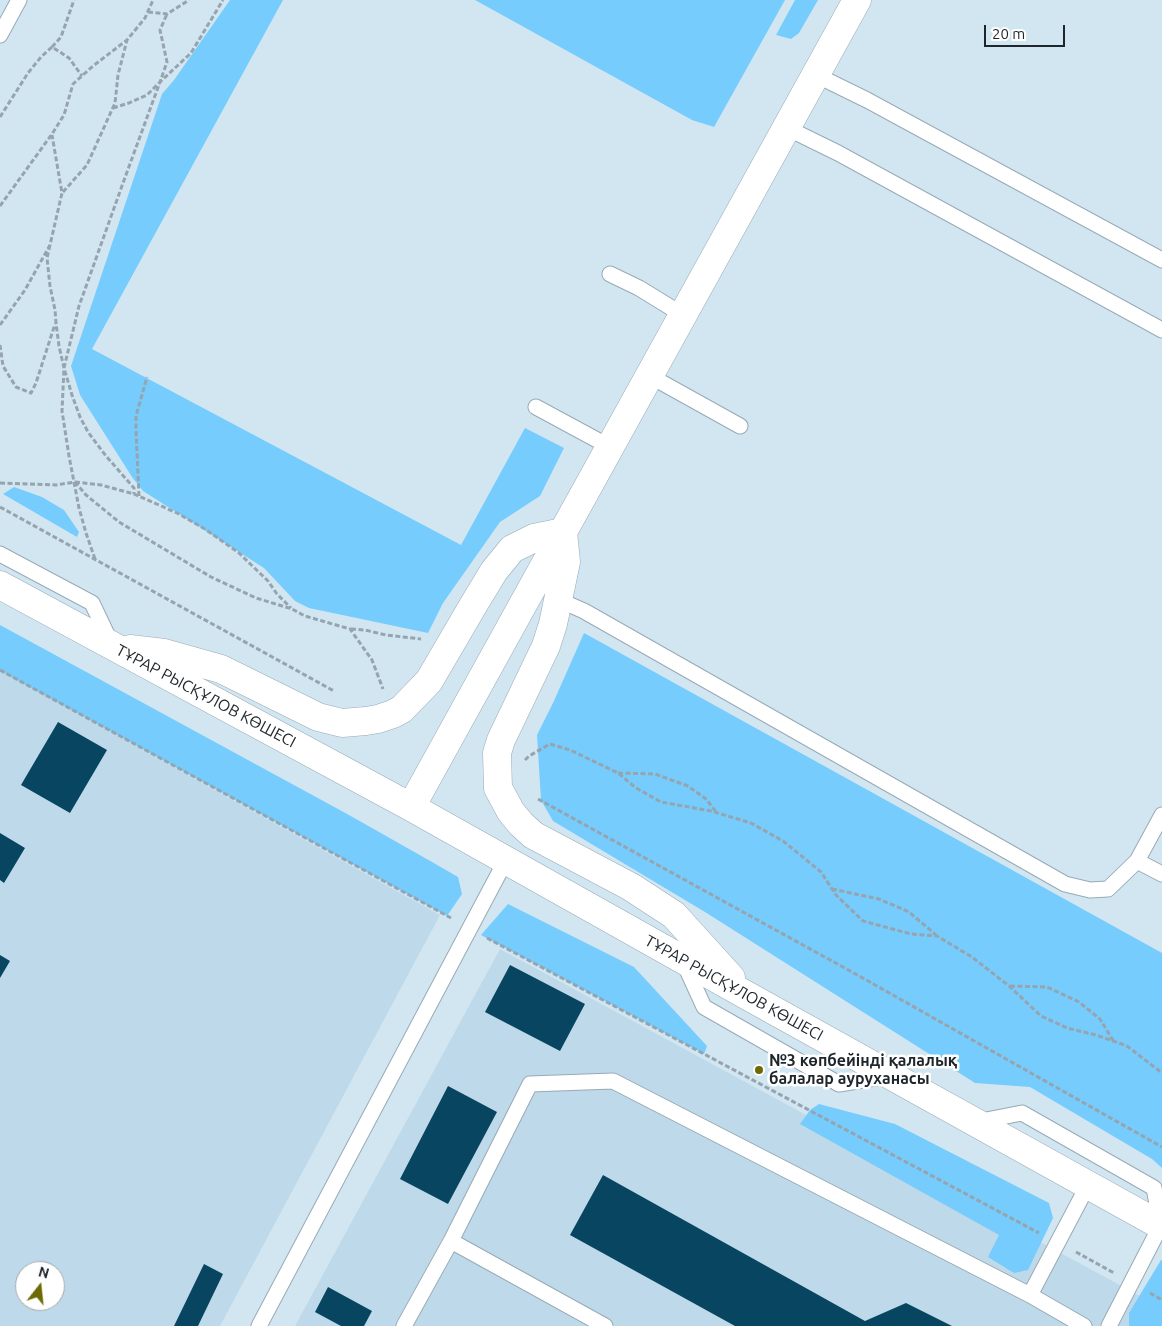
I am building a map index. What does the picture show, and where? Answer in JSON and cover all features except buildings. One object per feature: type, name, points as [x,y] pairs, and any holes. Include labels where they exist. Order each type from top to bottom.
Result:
[{"type":"street","points":[[411,807],[857,0]]},
{"type":"street","points":[[563,532],[566,562],[559,600],[546,646],[501,740],[497,753],[497,776],[500,794],[511,812],[533,835],[631,886],[674,915],[746,995]]},
{"type":"street","points":[[113,646],[164,653],[221,669],[318,717],[342,722],[378,719],[402,709],[429,681],[494,571],[512,549],[534,538],[563,532]]},
{"type":"street","name":"ТҰРАР РЫСҚҰЛОВ КӨШЕСІ","points":[[0,585],[411,807],[1161,1226]]},
{"type":"street","name":"ТҰРАР РЫСҚҰЛОВ КӨШЕСІ","points":[[0,602],[360,793],[411,807]]},
{"type":"lane","points":[[0,35],[20,0]]},
{"type":"lane","points":[[816,75],[1162,260]]},
{"type":"lane","points":[[787,128],[846,158],[1162,330]]},
{"type":"lane","points":[[610,274],[639,288],[683,315]]},
{"type":"lane","points":[[650,376],[740,426]]},
{"type":"lane","points":[[536,407],[610,447]]},
{"type":"lane","points":[[0,554],[92,603],[113,646]]},
{"type":"lane","points":[[559,600],[584,611],[1066,884],[1090,890],[1108,889],[1136,860],[1162,815]]},
{"type":"lane","points":[[259,1326],[506,860]]},
{"type":"lane","points":[[1136,860],[1162,874]]},
{"type":"lane","points":[[683,960],[704,1007],[839,1084],[890,1075]]},
{"type":"lane","points":[[404,1326],[452,1241],[530,1084],[613,1082],[1030,1295],[1084,1326]]},
{"type":"lane","points":[[974,1122],[1022,1113],[1154,1188],[1161,1226],[1109,1326]]},
{"type":"lane","points":[[1030,1295],[1088,1185]]},
{"type":"lane","points":[[452,1241],[605,1326]]},
{"type":"path","points":[[0,117],[28,73],[41,57],[62,37],[74,0]]},
{"type":"path","points":[[95,559],[82,516],[62,411],[64,368],[79,306],[167,62],[160,30],[167,14],[189,0]]},
{"type":"path","points":[[113,108],[147,95],[190,53],[223,0]]},
{"type":"path","points":[[0,206],[64,116],[73,84],[127,40],[146,18],[152,1]]},
{"type":"path","points":[[148,12],[167,14]]},
{"type":"path","points":[[62,193],[88,165],[113,108],[118,75],[127,40]]},
{"type":"path","points":[[52,47],[69,58],[82,76]]},
{"type":"path","points":[[52,134],[62,193],[47,258],[64,368],[72,395],[88,432],[134,488],[134,494]]},
{"type":"path","points":[[0,325],[24,290],[50,245]]},
{"type":"path","points":[[0,345],[3,366],[16,387],[31,392],[36,383],[56,323]]},
{"type":"path","points":[[139,496],[136,416],[147,377]]},
{"type":"path","points":[[75,482],[86,495],[119,522],[212,577],[256,598],[292,609],[305,616],[350,629],[423,639]]},
{"type":"path","points":[[0,483],[56,485],[75,482],[101,484],[139,496],[177,513],[205,529],[239,553],[268,581],[277,594],[292,609]]},
{"type":"path","points":[[0,507],[338,693]]},
{"type":"path","points":[[350,629],[372,660],[385,694]]},
{"type":"path","points":[[0,670],[470,929],[1162,1300]]},
{"type":"path","points":[[522,762],[550,744],[570,750],[618,773],[636,788],[661,802],[717,813],[752,823],[783,841],[821,872],[836,895],[864,921],[911,934],[937,936]]},
{"type":"path","points":[[618,773],[654,774],[688,786],[706,799],[717,813]]},
{"type":"path","points":[[534,796],[861,977],[1162,1147]]},
{"type":"path","points":[[832,889],[880,899],[909,912],[937,936],[972,957],[1009,986],[1041,1016],[1067,1028],[1096,1035],[1126,1046],[1162,1073]]},
{"type":"path","points":[[1009,986],[1047,987],[1079,1002],[1100,1019],[1115,1042]]},
{"type":"shaded area","points":[[230,0],[283,0],[92,349],[461,545],[525,428],[564,448],[540,496],[500,522],[443,603],[428,633],[309,608],[295,601],[264,568],[143,491],[132,477],[80,395],[71,366],[162,94],[174,80]]},
{"type":"shaded area","points":[[475,0],[785,0],[714,127],[692,120]]},
{"type":"shaded area","points":[[795,0],[818,0],[799,33],[791,39],[776,35]]},
{"type":"shaded area","points":[[14,487],[42,497],[64,510],[79,532],[77,537],[3,494]]},
{"type":"shaded area","points":[[0,625],[349,815],[458,877],[462,894],[447,916],[0,671]]},
{"type":"shaded area","points":[[584,633],[1162,953],[1162,1168],[1152,1159],[1030,1087],[975,1083],[705,912],[553,821],[541,800],[537,735]]},
{"type":"shaded area","points":[[0,671],[440,915],[220,1326],[0,1326]]},
{"type":"shaded area","points":[[508,904],[634,967],[707,1046],[704,1054],[481,935]]},
{"type":"shaded area","points":[[500,949],[1162,1308],[1162,1326],[295,1326]]},
{"type":"shaded area","points":[[819,1104],[895,1124],[1049,1203],[1053,1218],[1028,1270],[1014,1273],[988,1257],[999,1235],[800,1124],[810,1110]]},
{"type":"shaded area","points":[[1161,1260],[1162,1326],[1129,1326],[1129,1313]]},
{"type":"place","name":"№3 көпбейінді қалалық балалар ауруханасы","points":[[759,1070]]}]
